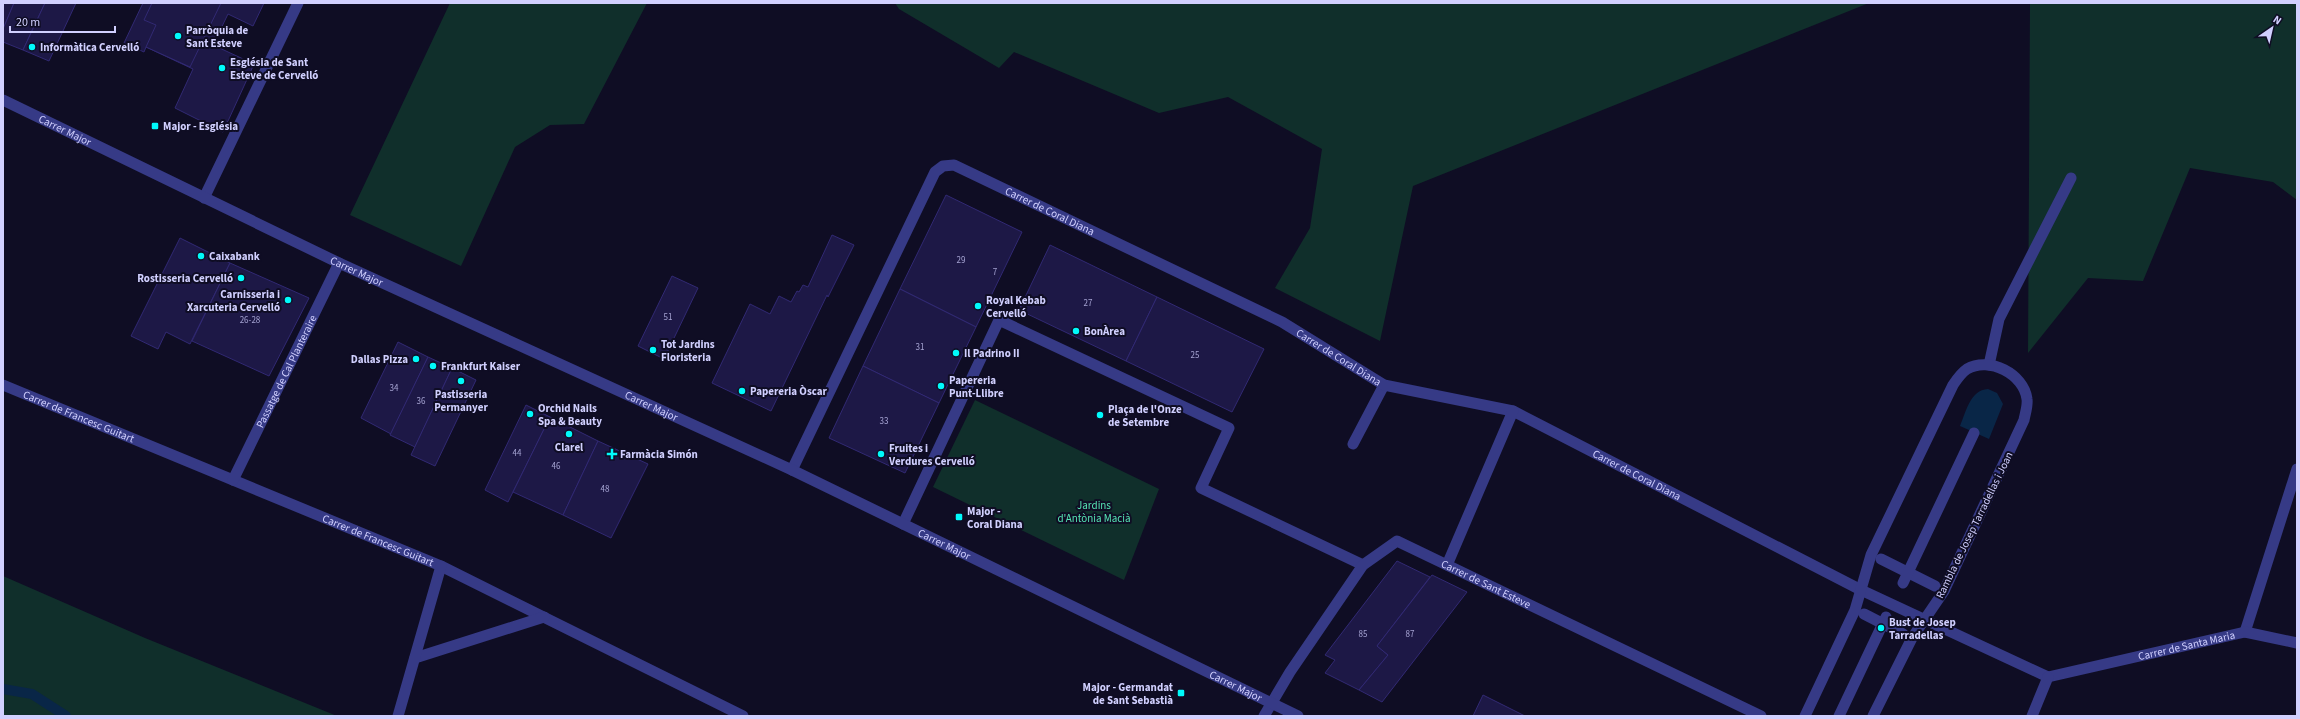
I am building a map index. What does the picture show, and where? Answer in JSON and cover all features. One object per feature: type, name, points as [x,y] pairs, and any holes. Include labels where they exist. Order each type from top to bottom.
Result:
[{"type":"street","points":[[204,198],[298,3]]},
{"type":"street","name":"Carrer Major","points":[[3,100],[339,263],[792,470],[1298,716]]},
{"type":"street","name":"Carrer de Coral Diana","points":[[792,470],[935,172],[943,166],[954,165],[1282,322],[1384,385],[1513,410],[1861,590],[1924,621],[2048,677]]},
{"type":"street","points":[[1805,716],[1855,610],[1871,555],[1953,385],[1968,369],[1977,366],[1989,365],[1999,319],[2071,178]]},
{"type":"street","name":"Passatge de Cal Planteraire","points":[[233,480],[339,263]]},
{"type":"street","points":[[902,524],[999,320],[1229,428],[1201,488],[1363,565]]},
{"type":"street","name":"Rambla de Josep Tarradellas i Joan","points":[[1873,716],[1912,638],[1944,591],[2024,420],[2027,399],[2024,387],[2004,369],[1989,365]]},
{"type":"street","name":"Carrer de Francesc Guitart","points":[[3,385],[441,566],[743,716]]},
{"type":"street","points":[[1353,444],[1384,385]]},
{"type":"street","points":[[1447,565],[1513,410]]},
{"type":"street","points":[[1905,578],[1974,432]]},
{"type":"street","name":"Carrer de Santa Maria","points":[[2048,677],[2245,632],[2297,469]]},
{"type":"street","name":"Carrer de Sant Esteve","points":[[1264,716],[1271,702],[1363,565],[1397,541],[1761,716]]},
{"type":"street","name":"Rambla de Josep Tarradellas i Joan","points":[[1882,559],[1905,578],[1935,586]]},
{"type":"street","points":[[398,716],[441,566]]},
{"type":"street","points":[[1864,614],[1885,620],[1903,634]]},
{"type":"street","points":[[415,658],[544,617]]},
{"type":"street","points":[[1839,716],[1885,620]]},
{"type":"street","points":[[2245,632],[2297,643]]},
{"type":"street","points":[[2032,716],[2048,677]]},
{"type":"green space","points":[[450,3],[647,3],[584,124],[550,125],[515,147],[461,266],[350,215]]},
{"type":"green space","points":[[895,3],[1869,3],[1413,186],[1380,341],[1275,288],[1310,228],[1322,149],[1228,97],[1159,113],[1014,52],[999,68],[899,9]]},
{"type":"green space","points":[[2030,3],[2297,3],[2297,200],[2273,182],[2190,168],[2143,281],[2088,278],[2028,353]]},
{"type":"green space","name":"Jardins d'Antònia Macià","points":[[975,400],[1159,489],[1124,580],[933,487]]},
{"type":"green space","points":[[3,576],[145,638],[337,716],[3,716]]},
{"type":"water","points":[[1988,389],[1997,393],[2003,404],[1989,439],[1960,426],[1973,397],[1982,390]]},
{"type":"building","points":[[3,3],[14,3],[3,29]]},
{"type":"building","points":[[14,3],[45,3],[23,50],[3,42],[3,29]]},
{"type":"building","points":[[45,3],[76,3],[49,61],[23,50]]},
{"type":"building","name":"Església de Sant Esteve de Cervelló","points":[[143,3],[264,3],[253,26],[228,14],[213,45],[254,64],[223,132],[175,108],[193,69],[146,47],[144,52],[124,43]]},
{"type":"building","name":"Parròquia de Sant Esteve","points":[[152,3],[221,3],[190,67],[146,47],[156,25],[144,20]]},
{"type":"building","points":[[946,195],[1022,232],[976,327],[900,289]]},
{"type":"building","points":[[832,235],[854,245],[828,297],[827,295],[771,411],[712,383],[750,304],[770,314],[779,296],[791,302],[797,291],[799,292],[803,285],[808,287]]},
{"type":"building","points":[[180,238],[230,263],[190,344],[166,332],[158,349],[131,336]]},
{"type":"building","points":[[1050,245],[1157,297],[1126,361],[1019,310]]},
{"type":"building","points":[[230,263],[309,298],[269,376],[192,341]]},
{"type":"building","points":[[672,276],[698,288],[664,359],[638,346]]},
{"type":"building","points":[[900,289],[976,327],[939,403],[863,366]]},
{"type":"building","points":[[1157,297],[1264,349],[1232,412],[1126,361]]},
{"type":"building","points":[[398,342],[428,357],[391,434],[361,418]]},
{"type":"building","points":[[428,357],[452,368],[415,447],[390,435]]},
{"type":"building","points":[[863,366],[939,403],[905,473],[829,438]]},
{"type":"building","points":[[452,368],[476,380],[435,466],[411,455]]},
{"type":"building","points":[[526,405],[550,417],[508,502],[485,490]]},
{"type":"building","points":[[550,417],[598,441],[563,515],[513,492]]},
{"type":"building","points":[[598,441],[648,464],[611,538],[563,515]]},
{"type":"building","points":[[1397,561],[1430,577],[1377,646],[1388,655],[1359,690],[1325,673],[1335,660],[1325,655]]},
{"type":"building","points":[[1432,575],[1467,592],[1382,702],[1359,690],[1388,655],[1377,646]]},
{"type":"building","points":[[1483,695],[1525,716],[1473,716]]},
{"type":"waterway","points":[[3,689],[32,694],[66,716]]},
{"type":"place","name":"Parròquia de Sant Esteve","points":[[178,36]]},
{"type":"place","name":"Informàtica Cervelló","points":[[32,47]]},
{"type":"place","name":"Església de Sant Esteve de Cervelló","points":[[222,68]]},
{"type":"place","name":"Major - Església","points":[[155,126]]},
{"type":"place","name":"Caixabank","points":[[201,256]]},
{"type":"place","name":"Rostisseria Cervelló","points":[[241,278]]},
{"type":"place","name":"Carnisseria i Xarcuteria Cervelló","points":[[288,300]]},
{"type":"place","name":"Royal Kebab Cervelló","points":[[978,306]]},
{"type":"place","name":"BonÀrea","points":[[1076,331]]},
{"type":"place","name":"Tot Jardins Floristeria","points":[[653,350]]},
{"type":"place","name":"Il Padrino II","points":[[956,353]]},
{"type":"place","name":"Dallas Pizza","points":[[416,359]]},
{"type":"place","name":"Frankfurt Kaiser","points":[[433,366]]},
{"type":"place","name":"Pastisseria Permanyer","points":[[461,381]]},
{"type":"place","name":"Papereria Punt-Llibre","points":[[941,386]]},
{"type":"place","name":"Papereria Òscar","points":[[742,391]]},
{"type":"place","name":"Orchid Nails Spa & Beauty","points":[[530,414]]},
{"type":"place","name":"Plaça de l'Onze de Setembre","points":[[1100,415]]},
{"type":"place","name":"Clarel","points":[[569,434]]},
{"type":"place","name":"Farmàcia Simón","points":[[612,454]]},
{"type":"place","name":"Fruites i Verdures Cervelló","points":[[881,454]]},
{"type":"place","name":"Major - Coral Diana","points":[[959,517]]},
{"type":"place","name":"Bust de Josep Tarradellas","points":[[1881,628]]},
{"type":"place","name":"Major - Germandat de Sant Sebastià","points":[[1181,693]]}]
